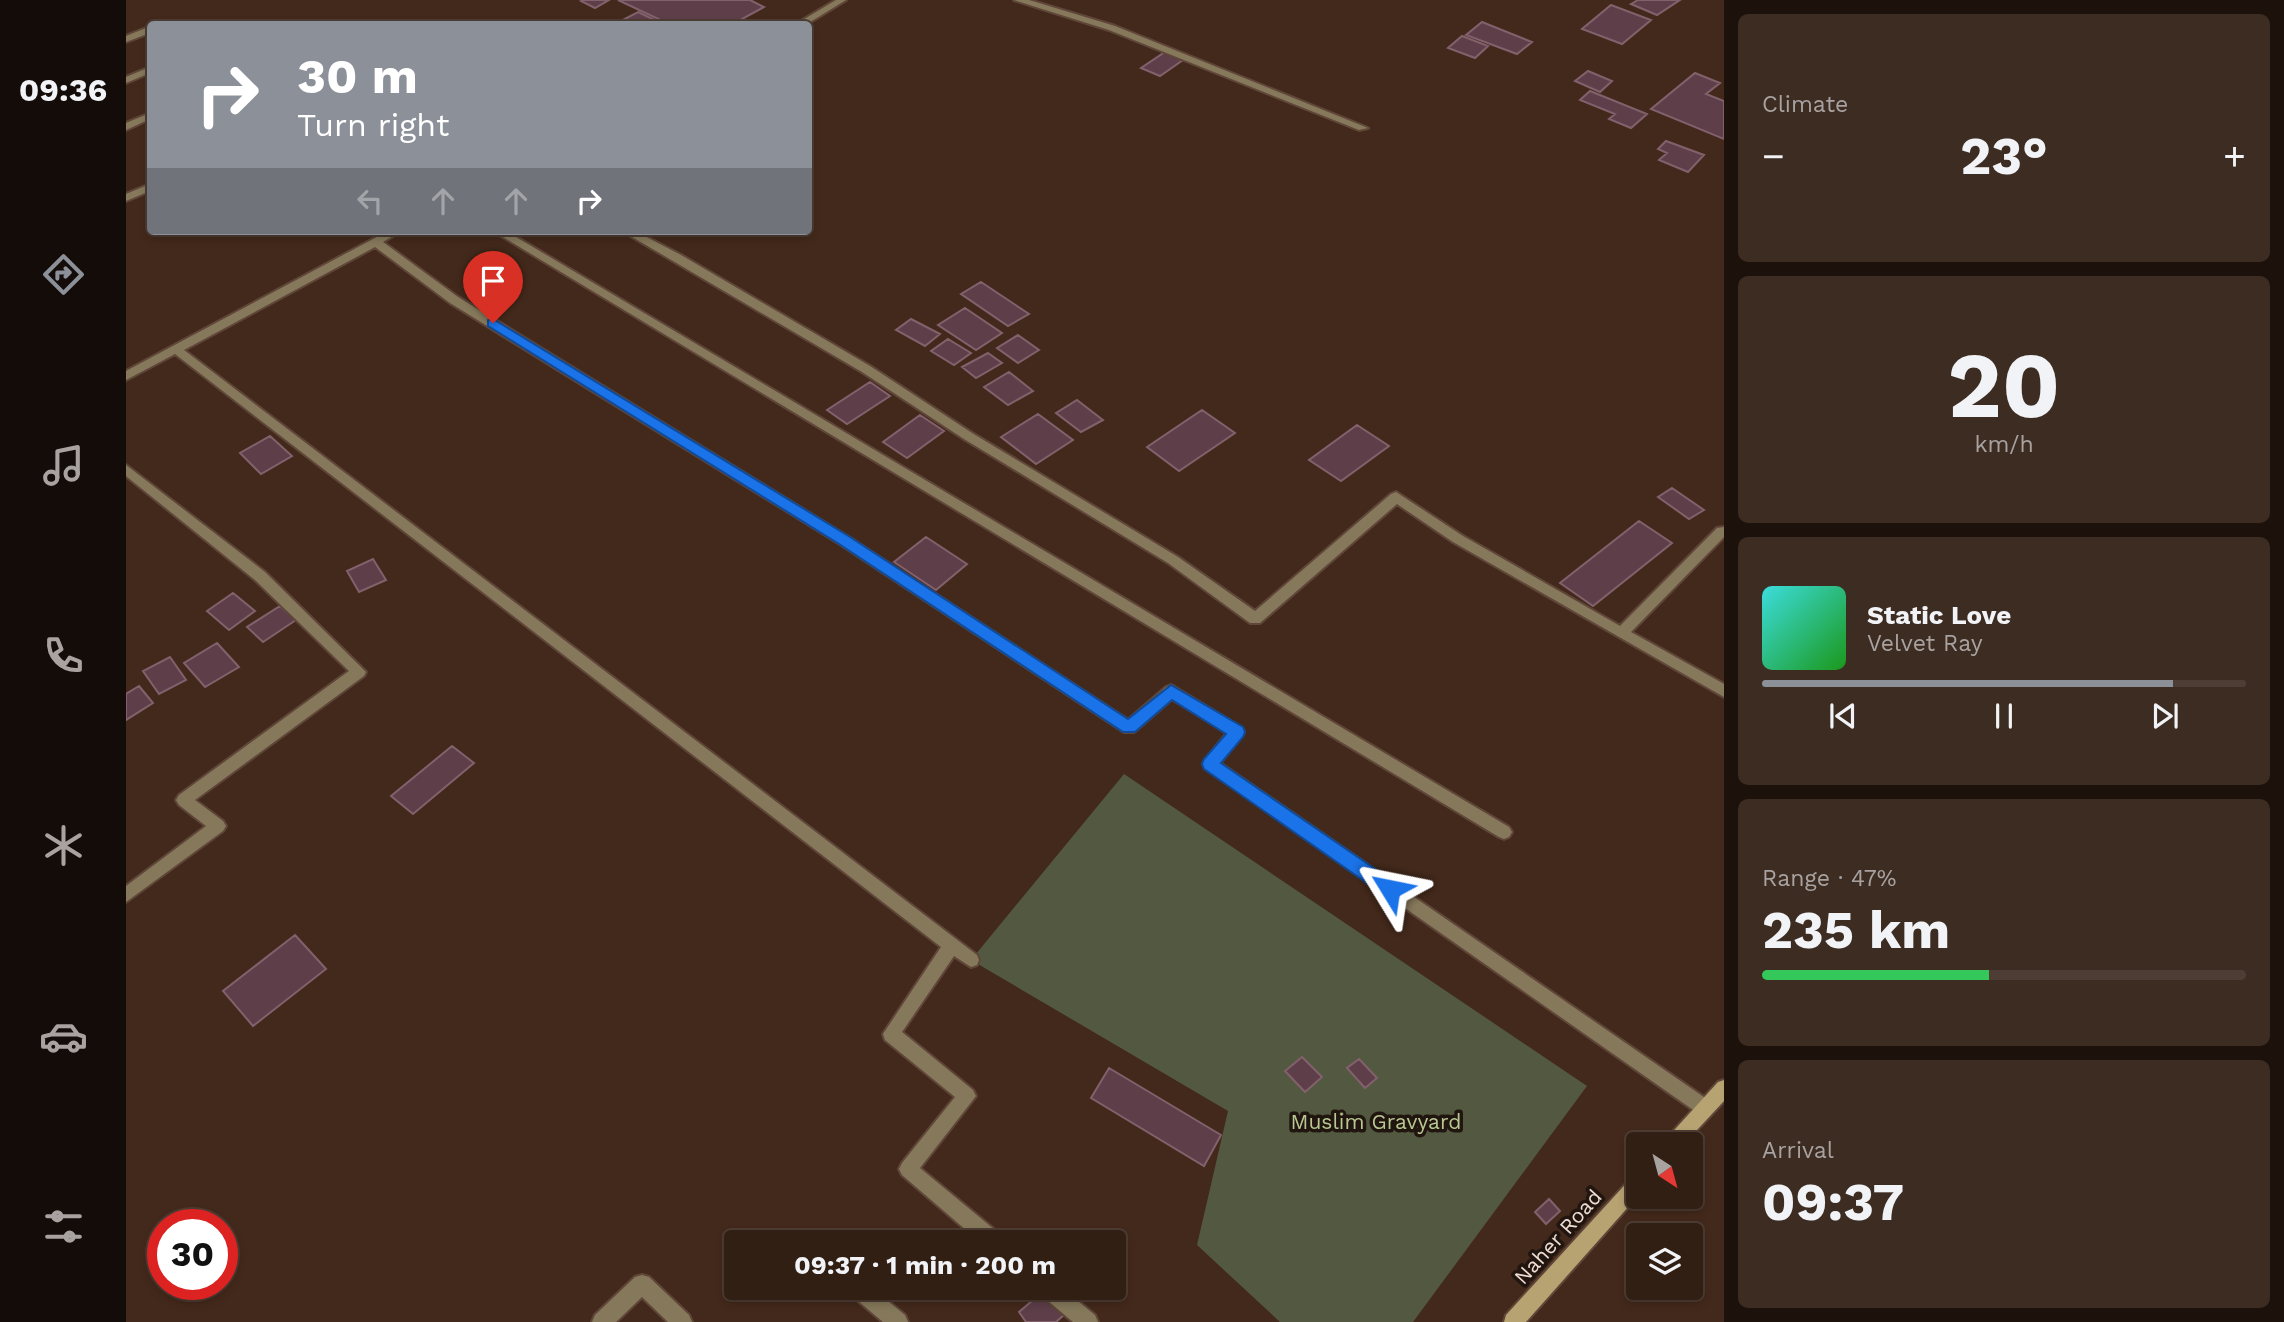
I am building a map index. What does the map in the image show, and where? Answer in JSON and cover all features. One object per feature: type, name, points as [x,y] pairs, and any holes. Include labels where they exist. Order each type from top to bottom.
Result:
[{"type":"main road","points":[[1684,1132],[1724,1088]]},
{"type":"main road","name":"Naher Road","points":[[1513,1322],[1626,1196]]},
{"type":"street","points":[[806,21],[842,0]]},
{"type":"street","points":[[1019,0],[1112,28],[1363,128]]},
{"type":"street","points":[[126,39],[147,31]]},
{"type":"street","points":[[126,80],[147,71]]},
{"type":"street","points":[[126,127],[147,117]]},
{"type":"street","points":[[126,198],[147,188]]},
{"type":"street","points":[[126,376],[389,235]]},
{"type":"street","points":[[505,235],[1503,832]]},
{"type":"street","points":[[634,235],[866,369],[979,443],[1173,560],[1255,619],[1396,497],[1458,539],[1724,691]]},
{"type":"street","points":[[376,242],[454,300],[845,541],[1129,728],[1171,691],[1237,732],[1210,764],[1705,1108]]},
{"type":"street","points":[[176,349],[971,960]]},
{"type":"street","points":[[126,469],[260,576],[359,672],[184,800],[218,826],[126,895]]},
{"type":"street","points":[[1621,633],[1722,531]]},
{"type":"street","points":[[952,945],[891,1034],[967,1096],[908,1169],[980,1230]]},
{"type":"street","points":[[602,1322],[642,1284],[682,1322]]},
{"type":"street","points":[[872,1300],[898,1322]]},
{"type":"street","points":[[1062,1300],[1088,1322]]},
{"type":"green space","name":"Muslim Gravyard","points":[[1124,774],[1587,1086],[1413,1322],[1280,1322],[1197,1245],[1228,1111],[971,960]]},
{"type":"building","points":[[609,0],[595,8],[581,1]]},
{"type":"building","points":[[618,0],[750,0],[764,7],[738,21],[663,21]]},
{"type":"building","points":[[1638,0],[1680,0],[1657,15],[1631,4]]},
{"type":"building","points":[[1611,5],[1651,20],[1622,44],[1582,29]]},
{"type":"building","points":[[638,12],[657,21],[621,21]]},
{"type":"building","points":[[1482,22],[1532,42],[1517,54],[1466,35]]},
{"type":"building","points":[[1462,36],[1488,46],[1475,58],[1448,48]]},
{"type":"building","points":[[1165,52],[1183,60],[1160,76],[1141,68]]},
{"type":"building","points":[[1588,71],[1612,81],[1600,92],[1575,81]]},
{"type":"building","points":[[1695,73],[1720,83],[1706,94],[1724,101],[1724,139],[1651,109]]},
{"type":"building","points":[[1590,91],[1647,114],[1631,128],[1609,119],[1615,114],[1580,100]]},
{"type":"building","points":[[1666,141],[1704,155],[1688,172],[1659,160],[1667,153],[1658,149]]},
{"type":"building","points":[[981,282],[1029,314],[1008,326],[961,294]]},
{"type":"building","points":[[965,308],[1002,333],[976,350],[938,325]]},
{"type":"building","points":[[911,319],[940,334],[925,346],[896,330]]},
{"type":"building","points":[[1018,335],[1039,350],[1018,363],[997,348]]},
{"type":"building","points":[[948,339],[971,353],[954,365],[931,351]]},
{"type":"building","points":[[988,353],[1002,363],[976,378],[962,367]]},
{"type":"building","points":[[1009,372],[1033,391],[1008,405],[984,387]]},
{"type":"building","points":[[870,382],[890,396],[847,424],[827,410]]},
{"type":"building","points":[[1077,400],[1103,420],[1081,432],[1056,413]]},
{"type":"building","points":[[1202,410],[1235,433],[1179,471],[1147,447]]},
{"type":"building","points":[[1038,414],[1073,440],[1036,464],[1001,437]]},
{"type":"building","points":[[920,415],[944,431],[907,458],[883,442]]},
{"type":"building","points":[[1357,425],[1389,446],[1341,481],[1309,460]]},
{"type":"building","points":[[270,436],[292,456],[261,474],[240,453]]},
{"type":"building","points":[[1672,488],[1704,510],[1689,519],[1658,497]]},
{"type":"building","points":[[1639,521],[1672,543],[1593,606],[1560,583]]},
{"type":"building","points":[[926,537],[967,564],[936,590],[894,562]]},
{"type":"building","points":[[373,559],[386,580],[359,592],[347,571]]},
{"type":"building","points":[[233,593],[255,611],[229,630],[207,611]]},
{"type":"building","points":[[280,606],[296,620],[263,642],[247,627]]},
{"type":"building","points":[[217,643],[239,667],[205,687],[184,663]]},
{"type":"building","points":[[170,657],[186,680],[159,694],[143,671]]},
{"type":"building","points":[[139,686],[153,703],[126,720],[126,694]]},
{"type":"building","points":[[452,746],[474,763],[413,814],[391,796]]},
{"type":"building","points":[[295,935],[326,969],[253,1026],[223,991]]},
{"type":"building","points":[[1302,1057],[1322,1077],[1305,1092],[1285,1071]]},
{"type":"building","points":[[1359,1059],[1377,1078],[1365,1088],[1347,1068]]},
{"type":"building","points":[[1109,1068],[1221,1135],[1204,1166],[1091,1098]]},
{"type":"building","points":[[1549,1199],[1560,1211],[1546,1224],[1535,1212]]},
{"type":"building","points":[[1033,1300],[1054,1300],[1065,1314],[1056,1322],[1026,1322],[1019,1312]]},
{"type":"route","points":[[493,323],[845,541],[1129,728],[1171,691],[1215,718],[1237,732],[1210,764],[1390,889]]}]
